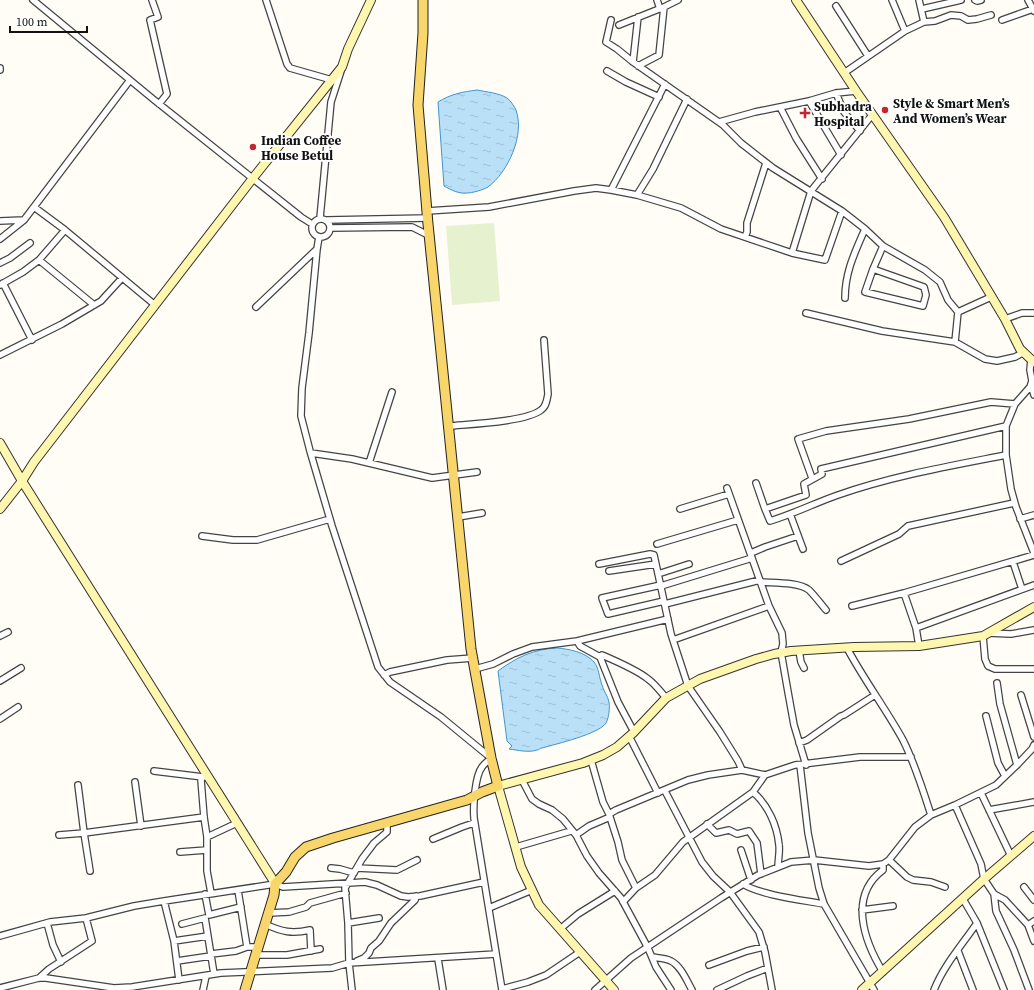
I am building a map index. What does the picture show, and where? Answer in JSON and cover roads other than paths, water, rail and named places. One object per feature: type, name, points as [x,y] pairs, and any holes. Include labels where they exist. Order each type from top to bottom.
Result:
[{"type":"main road","points":[[0,510],[22,482],[34,462],[253,178],[342,67],[348,49],[371,0]]},
{"type":"main road","points":[[423,0],[423,33],[418,105],[473,658],[491,758],[521,867],[539,905],[614,990]]},
{"type":"main road","points":[[796,0],[872,115],[944,217],[1005,319],[1020,349],[1033,361]]},
{"type":"main road","points":[[0,443],[22,482],[275,884]]},
{"type":"main road","points":[[245,990],[269,913],[275,884],[286,872],[295,857],[306,847],[332,838],[467,800],[498,786],[591,760],[618,747],[666,698],[700,679],[728,668],[781,652],[919,646],[985,635],[1034,607]]},
{"type":"main road","points":[[862,990],[873,986],[883,972],[984,879],[1034,837]]},
{"type":"street","points":[[32,0],[159,104],[312,224]]},
{"type":"street","points":[[152,0],[158,17],[150,20],[168,94],[159,104]]},
{"type":"street","points":[[266,0],[287,64],[290,68],[332,80]]},
{"type":"street","points":[[636,64],[659,55],[662,8],[657,0]]},
{"type":"street","points":[[619,25],[678,0]]},
{"type":"street","points":[[892,0],[905,31]]},
{"type":"street","points":[[919,0],[924,22]]},
{"type":"street","points":[[922,9],[961,0]]},
{"type":"street","points":[[975,0],[981,0]]},
{"type":"street","points":[[1002,20],[1034,10],[1028,0]]},
{"type":"street","points":[[836,6],[868,56]]},
{"type":"street","points":[[844,73],[905,31],[924,22],[934,21],[951,15],[961,16],[968,20],[991,15]]},
{"type":"street","points":[[636,64],[638,17]]},
{"type":"street","points":[[611,20],[606,42],[719,122],[741,144],[766,163],[842,211],[865,229],[883,246],[925,270],[940,282],[948,300],[958,312],[955,342]]},
{"type":"street","points":[[320,218],[331,102],[342,67]]},
{"type":"street","points":[[607,71],[626,82],[659,97]]},
{"type":"street","points":[[0,240],[24,220],[130,80]]},
{"type":"street","points":[[611,190],[665,84]]},
{"type":"street","points":[[719,122],[809,101],[836,93],[856,91]]},
{"type":"street","points":[[836,93],[844,112],[860,131]]},
{"type":"street","points":[[637,194],[653,169],[687,99]]},
{"type":"street","points":[[809,101],[841,155]]},
{"type":"street","points":[[780,107],[796,138],[822,178]]},
{"type":"street","points":[[792,253],[811,191],[872,115]]},
{"type":"street","points":[[745,237],[747,232],[747,223],[766,163]]},
{"type":"street","points":[[330,228],[329,232],[325,236],[319,237],[311,230],[312,224],[315,220],[320,218],[326,220],[428,215],[489,207],[596,188],[637,194],[681,208],[721,229],[792,253],[825,260],[842,211]]},
{"type":"street","points":[[34,207],[65,230],[155,305]]},
{"type":"street","points":[[0,221],[24,220]]},
{"type":"street","points":[[326,220],[330,228]]},
{"type":"street","points":[[330,228],[412,227],[430,236]]},
{"type":"street","points":[[845,298],[845,283],[849,269],[865,229]]},
{"type":"street","points":[[32,340],[1,284],[39,260],[65,230]]},
{"type":"street","points":[[319,237],[302,388],[301,416],[330,519],[371,648],[378,667],[390,682],[441,717],[491,758],[482,767],[478,775],[476,796],[473,807],[474,823],[502,990],[546,976],[580,952]]},
{"type":"street","points":[[0,263],[30,244]]},
{"type":"street","points":[[873,269],[924,287],[926,296],[923,306],[865,292],[873,269],[883,246]]},
{"type":"street","points":[[256,307],[317,248]]},
{"type":"street","points":[[39,260],[94,305]]},
{"type":"street","points":[[0,355],[32,340],[101,301],[122,278]]},
{"type":"street","points":[[958,312],[991,297]]},
{"type":"street","points":[[806,313],[882,331],[955,342],[985,358],[997,361],[1015,357],[1024,352]]},
{"type":"street","points":[[1005,319],[1022,313],[1034,313]]},
{"type":"street","points":[[449,426],[513,419],[532,415],[542,410],[547,402],[548,394],[544,340]]},
{"type":"street","points":[[1033,361],[1031,384],[1034,395]]},
{"type":"street","points":[[852,606],[1013,562],[1034,554],[1014,503],[1008,477],[1006,455],[1006,426],[1015,404],[1031,384]]},
{"type":"street","points":[[369,463],[392,392]]},
{"type":"street","points":[[812,478],[798,439],[826,431],[909,419],[991,402],[1015,404]]},
{"type":"street","points":[[765,509],[806,495],[804,484],[812,478],[822,474],[822,470],[1006,426]]},
{"type":"street","points":[[311,453],[352,458],[432,478],[477,472]]},
{"type":"street","points":[[756,483],[770,521],[838,495],[881,482],[1006,455]]},
{"type":"street","points":[[680,509],[728,491],[769,606],[782,633],[783,644],[781,652],[803,765],[808,833],[819,888],[824,904],[873,986]]},
{"type":"street","points":[[841,561],[899,534],[908,526],[1014,503]]},
{"type":"street","points":[[458,517],[482,513]]},
{"type":"street","points":[[790,514],[803,550]]},
{"type":"street","points":[[1020,519],[1034,515]]},
{"type":"street","points":[[202,536],[233,540],[257,540],[330,519]]},
{"type":"street","points":[[657,544],[738,520]]},
{"type":"street","points":[[798,536],[765,547],[752,555],[661,586],[602,598],[608,614],[761,581],[802,586],[808,589],[826,610]]},
{"type":"street","points":[[599,564],[650,554],[654,555],[673,640],[688,686],[720,732],[742,770]]},
{"type":"street","points":[[1013,562],[1022,589]]},
{"type":"street","points":[[609,571],[656,564]]},
{"type":"street","points":[[658,574],[689,564]]},
{"type":"street","points":[[916,628],[1034,585]]},
{"type":"street","points":[[904,593],[916,628],[919,646]]},
{"type":"street","points":[[673,640],[769,606]]},
{"type":"street","points":[[475,669],[493,664],[532,647],[577,641],[668,619]]},
{"type":"street","points":[[1034,630],[1011,634],[985,635],[985,659],[988,666],[995,669],[1034,669]]},
{"type":"street","points":[[0,636],[8,632]]},
{"type":"street","points":[[577,641],[580,646],[600,657],[658,793]]},
{"type":"street","points":[[847,648],[858,669],[902,739],[911,757],[931,815]]},
{"type":"street","points":[[799,651],[800,662],[804,668]]},
{"type":"street","points":[[600,657],[602,655],[607,657],[649,679],[666,698]]},
{"type":"street","points":[[384,676],[390,672],[440,662],[473,658]]},
{"type":"street","points":[[0,681],[21,668]]},
{"type":"street","points":[[997,683],[1000,704],[1017,765]]},
{"type":"street","points":[[799,743],[807,740],[841,716],[875,695]]},
{"type":"street","points":[[1021,695],[1034,737]]},
{"type":"street","points":[[0,719],[18,707]]},
{"type":"street","points":[[986,716],[998,762],[1005,776]]},
{"type":"street","points":[[595,990],[631,958],[730,892],[761,874],[791,862],[814,860],[869,866],[883,864],[889,860],[915,826],[931,815],[996,785],[1033,748]]},
{"type":"street","points":[[516,847],[573,833],[609,816],[616,810],[665,791],[688,780],[708,775],[742,770],[765,775],[795,765],[860,757],[911,757]]},
{"type":"street","points":[[591,760],[622,860],[636,888]]},
{"type":"street","points":[[154,771],[205,775]]},
{"type":"street","points":[[205,775],[201,780],[207,837],[209,914],[241,907]]},
{"type":"street","points":[[623,902],[636,888],[655,875],[683,842],[752,792],[765,775]]},
{"type":"street","points":[[522,780],[532,799],[563,819],[599,873],[623,902],[648,948],[660,974],[671,990]]},
{"type":"street","points":[[135,782],[141,826]]},
{"type":"street","points":[[78,785],[90,871]]},
{"type":"street","points":[[665,791],[702,862],[713,876],[730,892],[759,932],[764,947],[772,990]]},
{"type":"street","points":[[752,792],[766,806],[772,818],[780,847],[778,867]]},
{"type":"street","points":[[981,793],[1011,856]]},
{"type":"street","points":[[989,810],[1034,802]]},
{"type":"street","points":[[955,805],[981,864],[984,879],[994,894],[996,912],[1014,950],[1030,990]]},
{"type":"street","points":[[59,835],[204,817]]},
{"type":"street","points":[[352,990],[345,888],[362,859],[374,843],[387,832],[387,822]]},
{"type":"street","points":[[207,837],[237,823]]},
{"type":"street","points":[[433,839],[474,823]]},
{"type":"street","points":[[707,824],[716,833],[728,830],[737,834],[749,831],[757,844],[761,874]]},
{"type":"street","points":[[180,852],[207,850]]},
{"type":"street","points":[[742,850],[751,880]]},
{"type":"street","points":[[331,868],[355,871],[397,870],[417,860]]},
{"type":"street","points":[[889,860],[907,877],[913,880],[931,882],[945,887]]},
{"type":"street","points":[[883,864],[883,870],[877,874],[869,884],[864,897],[862,910],[864,930],[869,946],[883,972]]},
{"type":"street","points":[[0,936],[58,920],[86,918],[134,906],[275,884],[283,887],[365,882],[377,885],[401,896],[416,896],[484,882]]},
{"type":"street","points":[[743,884],[749,888],[762,892],[824,904]]},
{"type":"street","points":[[1024,887],[1034,900]]},
{"type":"street","points":[[238,890],[247,947]]},
{"type":"street","points":[[489,908],[532,890]]},
{"type":"street","points":[[560,930],[578,914],[615,891]]},
{"type":"street","points":[[269,913],[276,914],[289,912],[306,907],[310,903],[346,893]]},
{"type":"street","points":[[994,894],[1005,900],[1028,925],[1034,941]]},
{"type":"street","points":[[3,989],[39,978],[102,988],[138,988],[214,974],[332,968],[364,958],[369,954],[371,948],[379,941],[391,923],[415,900],[416,896]]},
{"type":"street","points":[[962,899],[977,923],[1004,990]]},
{"type":"street","points":[[164,901],[174,941],[179,980]]},
{"type":"street","points":[[862,910],[893,906]]},
{"type":"street","points":[[39,978],[48,969],[92,941],[86,918]]},
{"type":"street","points":[[182,924],[205,918],[214,974]]},
{"type":"street","points":[[348,924],[379,918]]},
{"type":"street","points":[[1028,925],[1034,920]]},
{"type":"street","points":[[47,923],[53,945],[60,962]]},
{"type":"street","points":[[934,990],[939,977],[950,959],[958,951],[977,923]]},
{"type":"street","points":[[265,924],[278,930],[292,933],[310,930],[311,951]]},
{"type":"street","points":[[174,941],[208,936]]},
{"type":"street","points":[[177,962],[236,951],[247,947],[257,951],[287,955],[320,949]]},
{"type":"street","points":[[710,965],[747,951],[764,947]]},
{"type":"street","points":[[958,951],[973,990]]},
{"type":"street","points":[[349,963],[438,959],[496,954]]},
{"type":"street","points":[[652,957],[670,960],[674,963],[692,990]]},
{"type":"street","points":[[438,959],[443,990]]},
{"type":"street","points":[[717,990],[768,968]]},
{"type":"street","points":[[203,990],[206,976]]},
{"type":"water","points":[[477,90],[504,96],[508,99],[516,110],[518,130],[513,152],[508,163],[495,180],[488,187],[483,189],[461,193],[444,186],[438,102],[447,97]]},
{"type":"water","points":[[557,648],[582,653],[596,664],[609,702],[607,721],[602,727],[586,735],[538,750],[527,751],[509,749],[512,746],[507,741],[498,671],[512,662],[533,652]]},
{"type":"place","name":"Style & Smart Men’s And Women’s Wear","points":[[885,110]]},
{"type":"place","name":"Subhadra Hospital","points":[[805,113]]},
{"type":"place","name":"Indian Coffee House Betul","points":[[253,147]]}]
